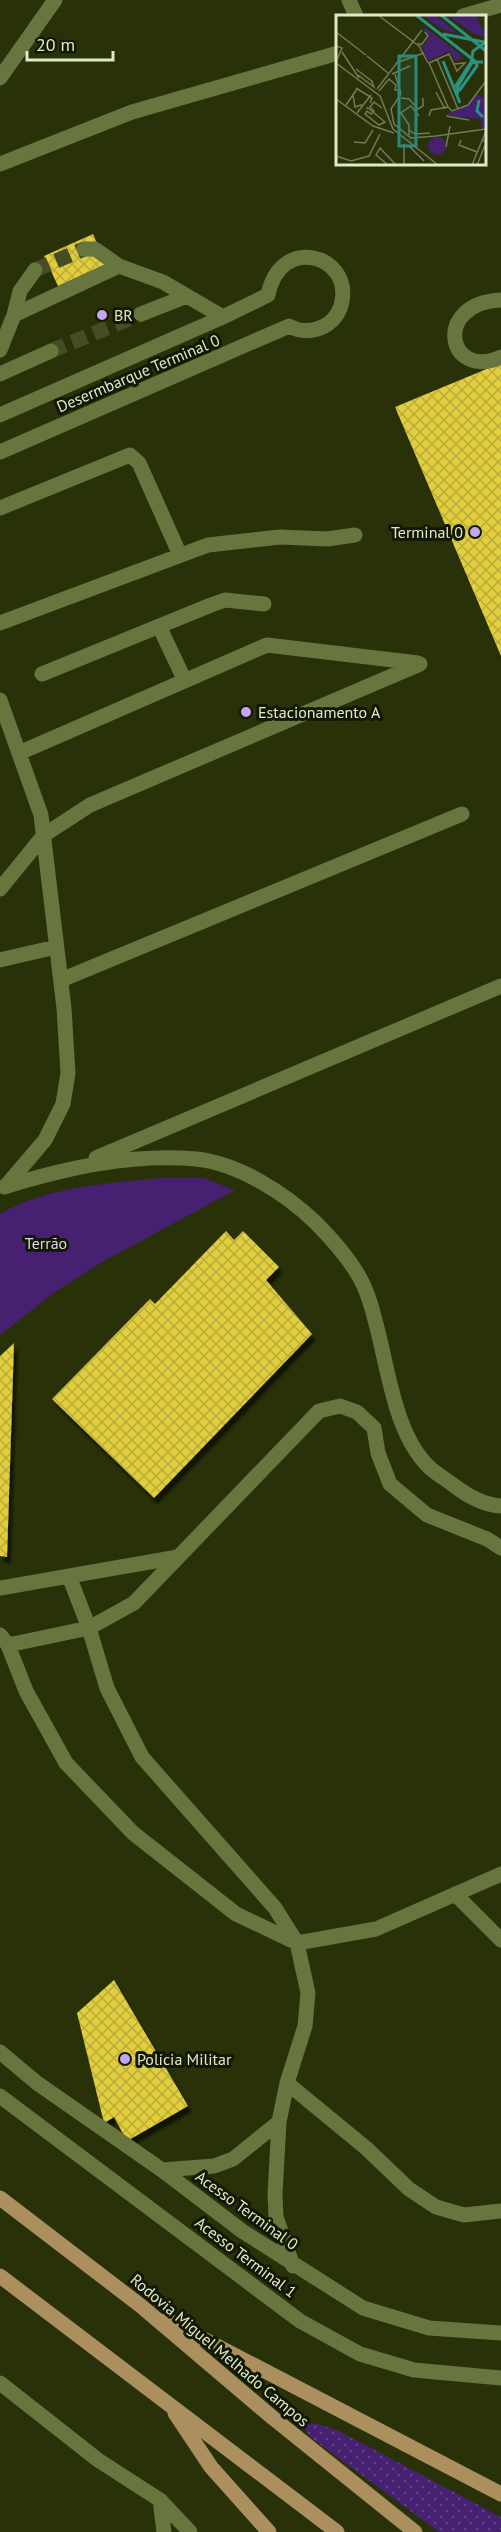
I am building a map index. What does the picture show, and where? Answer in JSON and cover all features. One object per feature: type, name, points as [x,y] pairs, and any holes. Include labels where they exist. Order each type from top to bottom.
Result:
[{"type":"main road","name":"Rodovia Miguel Melhado Campos","points":[[0,2198],[141,2306],[273,2418],[415,2532]]},
{"type":"main road","points":[[0,2276],[337,2532]]},
{"type":"main road","points":[[141,2306],[265,2373],[501,2494]]},
{"type":"main road","points":[[168,2403],[211,2467],[269,2532]]},
{"type":"street","points":[[0,78],[55,0]]},
{"type":"street","points":[[349,0],[356,15]]},
{"type":"street","points":[[466,15],[501,5]]},
{"type":"street","points":[[0,164],[132,112],[336,54]]},
{"type":"street","points":[[84,249],[95,249],[119,266],[162,282],[223,317]]},
{"type":"street","name":"Desermbarque Terminal 0","points":[[0,415],[268,295],[271,280],[280,266],[296,258],[313,257],[328,264],[339,277],[344,293],[341,309],[330,323],[315,331],[299,332],[289,326],[244,348],[0,452]]},
{"type":"street","points":[[14,315],[119,266]]},
{"type":"street","points":[[0,350],[14,315],[20,291],[36,270]]},
{"type":"street","points":[[141,314],[187,296]]},
{"type":"street","points":[[501,300],[477,305],[463,313],[455,325],[454,336],[457,347],[465,357],[480,363],[501,357]]},
{"type":"street","points":[[0,374],[51,351]]},
{"type":"street","points":[[0,508],[130,455],[138,463],[180,555]]},
{"type":"street","points":[[0,623],[208,545],[280,537],[327,540],[355,535]]},
{"type":"street","points":[[42,674],[225,600],[264,604]]},
{"type":"street","points":[[159,626],[185,681]]},
{"type":"street","points":[[0,889],[44,835],[90,806],[420,663],[267,645],[19,753]]},
{"type":"street","points":[[0,700],[41,815],[61,980],[68,1073],[63,1104],[45,1140],[2,1189]]},
{"type":"street","points":[[61,980],[462,814]]},
{"type":"street","points":[[0,960],[56,947]]},
{"type":"street","points":[[68,1170],[501,986]]},
{"type":"street","points":[[2,1189],[68,1170],[114,1161],[198,1159],[227,1167],[269,1186],[297,1205],[342,1252],[366,1289],[396,1405],[407,1435],[429,1467],[466,1495],[501,1506]]},
{"type":"street","points":[[501,1548],[487,1539],[427,1515],[390,1484],[378,1453],[374,1428],[357,1412],[340,1406],[319,1411],[134,1604],[89,1628],[4,1640],[26,1691],[66,1763],[133,1833],[236,1914],[297,1942],[376,1929],[501,1874]]},
{"type":"street","points":[[0,1588],[178,1557]]},
{"type":"street","points":[[69,1576],[89,1628],[107,1688],[142,1757],[275,1908],[297,1942],[308,1993],[305,2026],[287,2083],[279,2122],[275,2194],[276,2217],[294,2266]]},
{"type":"street","points":[[455,1894],[501,1940]]},
{"type":"street","name":"Acesso Terminal 0","points":[[0,2052],[37,2083],[162,2170],[242,2231],[363,2308],[429,2328],[501,2333]]},
{"type":"street","points":[[287,2083],[366,2148],[409,2189],[436,2207],[464,2215],[501,2211]]},
{"type":"street","name":"Acesso Terminal 1","points":[[0,2096],[300,2321],[360,2354],[414,2370],[501,2378]]},
{"type":"street","points":[[162,2170],[214,2166],[233,2158],[279,2122]]},
{"type":"street","points":[[0,2383],[98,2460],[160,2500],[190,2532]]},
{"type":"street","points":[[160,2500],[164,2532]]},
{"type":"green space","name":"Terrão","points":[[160,1178],[204,1178],[235,1190],[97,1265],[55,1292],[0,1335],[0,1214],[38,1197],[57,1192]]},
{"type":"green space","points":[[307,2424],[318,2424],[339,2431],[501,2517],[501,2532],[439,2532],[310,2437],[304,2427]]},
{"type":"building","points":[[93,234],[106,264],[58,286],[44,256]]},
{"type":"building","name":"Terminal 0","points":[[501,363],[501,656],[395,407]]},
{"type":"building","points":[[226,1231],[234,1240],[243,1231],[279,1267],[266,1280],[312,1334],[154,1498],[52,1399],[150,1299],[155,1304]]},
{"type":"building","points":[[14,1343],[7,1557],[0,1556],[0,1356]]},
{"type":"building","name":"Polícia Militar","points":[[114,1980],[188,2106],[127,2141],[114,2117],[104,2123],[77,2013]]},
{"type":"tunnel","points":[[35,270],[84,249]]},
{"type":"tunnel","points":[[51,351],[141,314]]},
{"type":"place","name":"BR","points":[[102,315]]},
{"type":"place","name":"Terminal 0","points":[[475,532]]},
{"type":"place","name":"Estacionamento A","points":[[246,712]]},
{"type":"place","name":"Polícia Militar","points":[[125,2059]]}]
